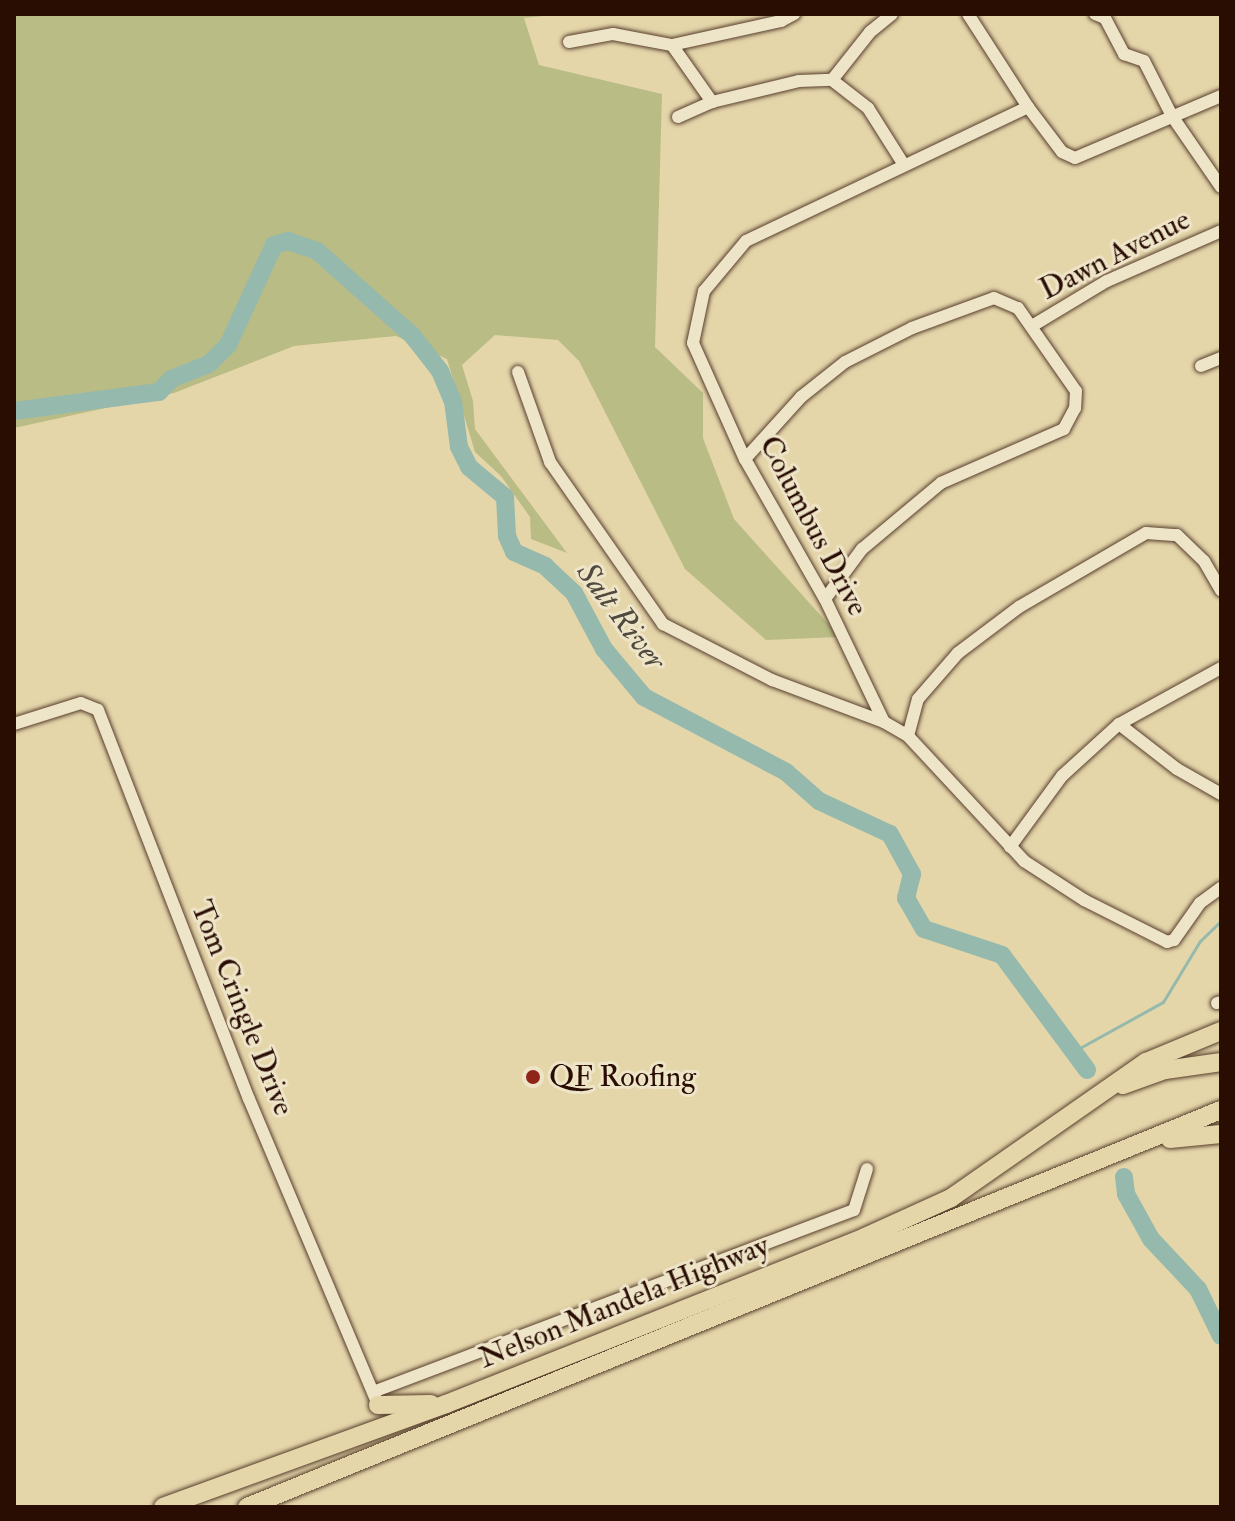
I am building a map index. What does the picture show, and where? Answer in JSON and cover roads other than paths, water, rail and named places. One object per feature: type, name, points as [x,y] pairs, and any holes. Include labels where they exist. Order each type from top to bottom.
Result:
[{"type":"highway","points":[[1085,1106],[1146,1062],[1221,1031]]},
{"type":"highway","points":[[1085,1106],[1165,1070],[1221,1062]]},
{"type":"highway","name":"Nelson Mandela Highway","points":[[163,1507],[446,1404],[865,1237],[951,1198],[1085,1106]]},
{"type":"highway","points":[[1124,1150],[1221,1110]]},
{"type":"highway","points":[[1124,1150],[1177,1137],[1221,1134]]},
{"type":"highway","name":"Nelson Mandela Highway","points":[[247,1507],[1124,1150]]},
{"type":"highway","points":[[376,1399],[446,1404]]},
{"type":"street","points":[[569,42],[613,34],[672,45],[781,21],[794,14]]},
{"type":"street","points":[[832,80],[870,32],[892,14]]},
{"type":"street","points":[[968,14],[1028,107],[1062,152],[1075,158],[1221,96]]},
{"type":"street","points":[[1095,14],[1105,18],[1124,54],[1144,61],[1172,116],[1221,187]]},
{"type":"street","points":[[672,45],[712,102]]},
{"type":"street","points":[[678,117],[712,102],[799,81],[832,80],[868,108],[904,165]]},
{"type":"street","name":"Columbus Drive","points":[[884,722],[825,599],[745,459],[693,343],[704,291],[746,241],[1028,107]]},
{"type":"street","name":"Dawn Avenue","points":[[1032,326],[1107,281],[1221,231]]},
{"type":"street","points":[[745,459],[801,397],[845,362],[912,328],[994,298],[1018,308],[1076,391],[1071,420],[1064,429],[941,483],[862,549],[825,599]]},
{"type":"street","points":[[1201,366],[1221,358]]},
{"type":"street","points":[[518,372],[550,462],[663,624],[772,680],[884,722],[908,736],[1010,847],[1084,900],[1167,942],[1174,940],[1200,903],[1221,888]]},
{"type":"street","points":[[908,736],[918,699],[958,653],[1019,607],[1146,533],[1177,535],[1204,561],[1221,591]]},
{"type":"street","points":[[1010,847],[1062,776],[1119,724],[1221,668]]},
{"type":"street","name":"Tom Cringle Drive","points":[[14,724],[81,703],[98,710],[249,1099],[376,1399]]},
{"type":"street","points":[[1119,724],[1177,769],[1221,794]]},
{"type":"street","points":[[376,1399],[854,1210],[867,1169]]},
{"type":"waterway","name":"Salt River","points":[[14,411],[159,392],[171,379],[209,364],[228,345],[274,245],[288,241],[317,251],[412,335],[440,371],[453,401],[459,447],[469,467],[505,497],[507,536],[514,552],[545,566],[574,593],[604,649],[644,697],[786,772],[819,801],[890,834],[912,874],[906,898],[924,929],[1002,955],[1087,1070]]},
{"type":"waterway","points":[[1076,1050],[1163,1002],[1200,941],[1221,921]]},
{"type":"waterway","name":"Salt River","points":[[1124,1177],[1126,1194],[1151,1239],[1198,1289],[1221,1336]]},
{"type":"place","name":"QF Roofing","points":[[533,1077]]}]
